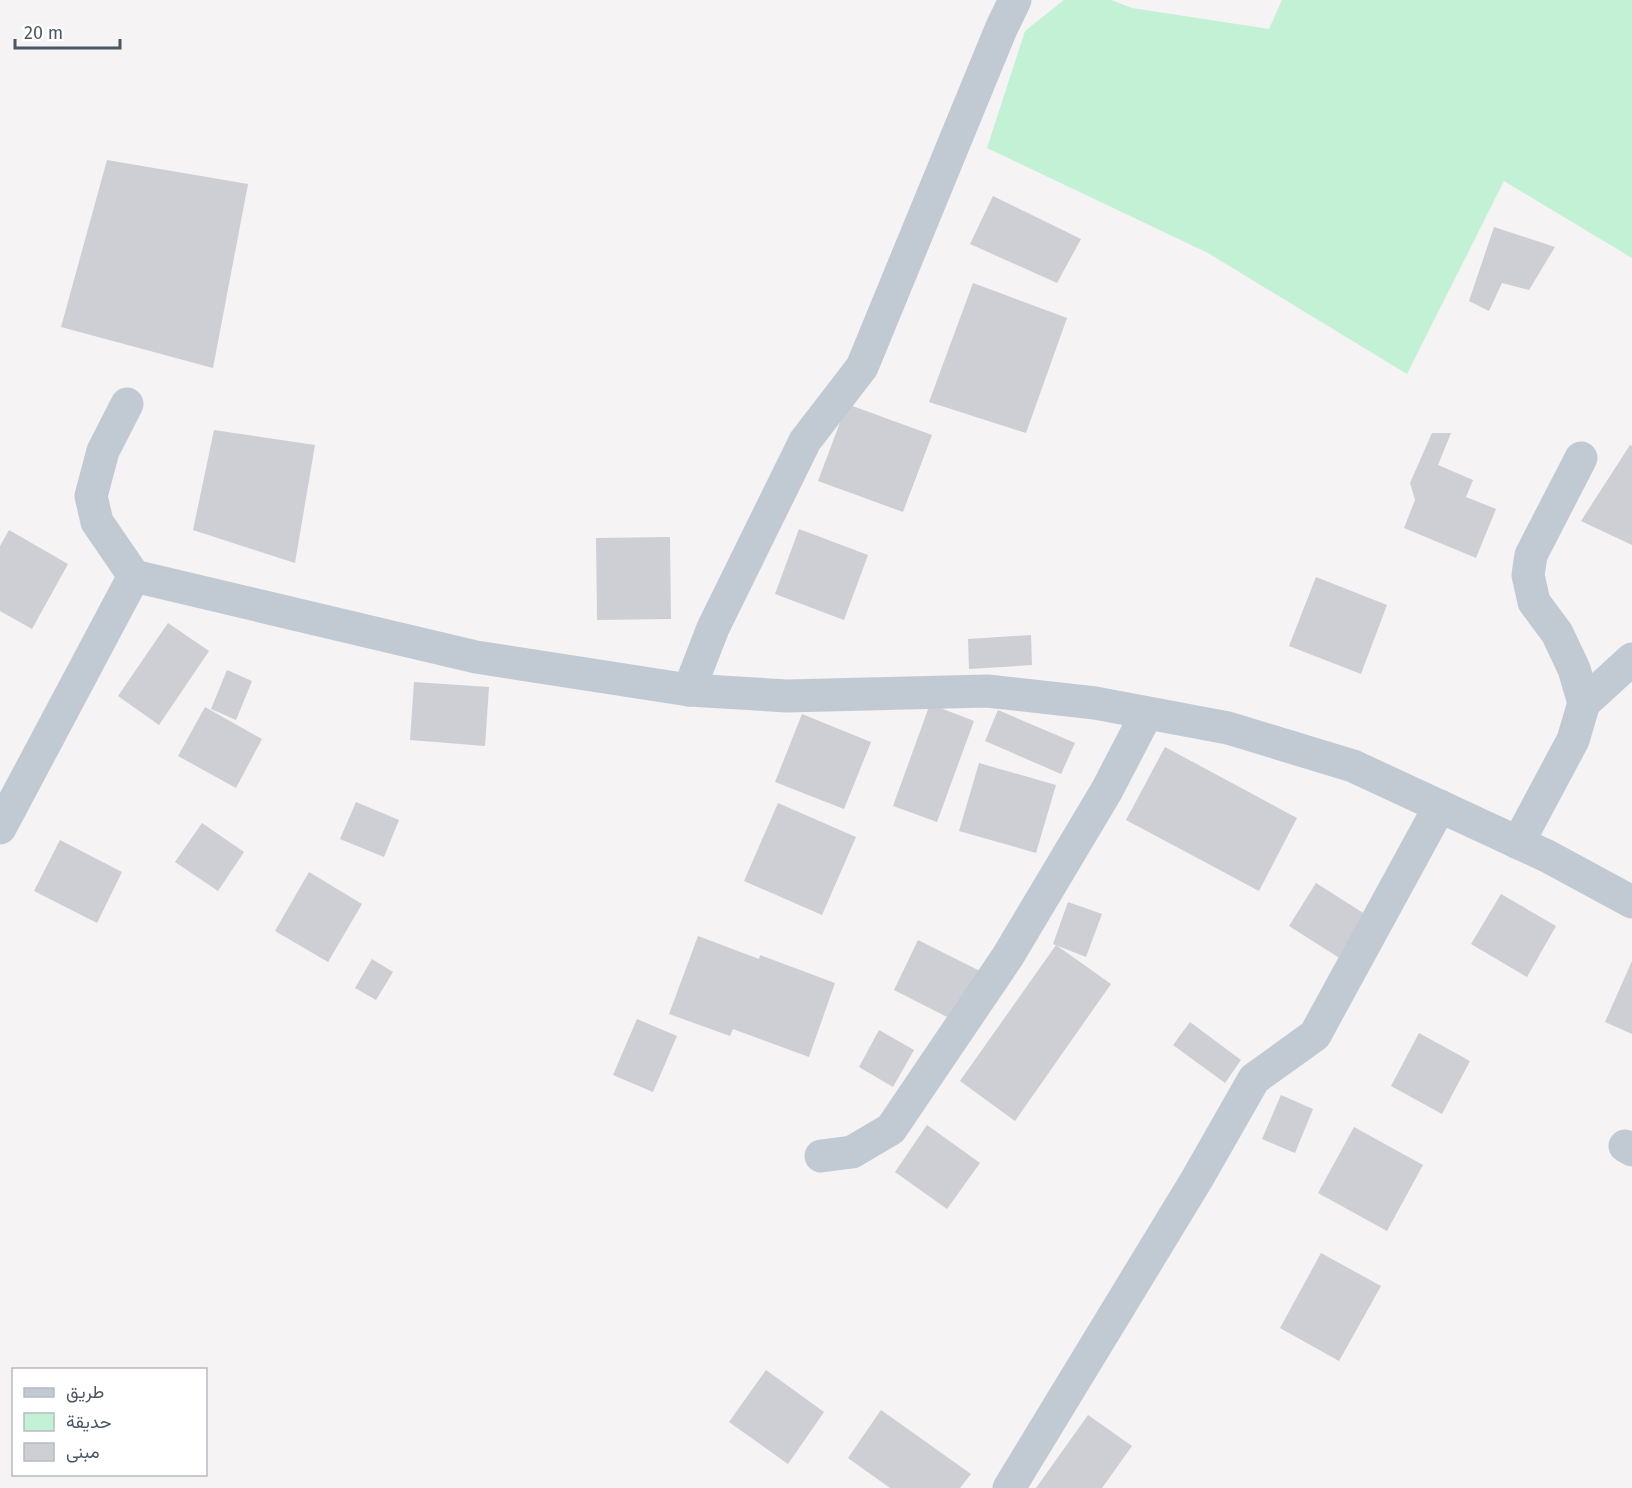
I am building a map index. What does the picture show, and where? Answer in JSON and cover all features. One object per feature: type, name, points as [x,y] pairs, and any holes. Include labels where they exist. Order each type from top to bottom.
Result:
[{"type":"street","points":[[689,690],[712,628],[805,441],[862,367],[1015,0]]},
{"type":"street","points":[[127,404],[103,451],[91,496],[97,522],[134,576],[476,657],[689,690],[787,696],[987,691],[1095,703],[1228,728],[1353,766],[1547,856],[1632,902]]},
{"type":"street","points":[[1581,458],[1532,555],[1528,575],[1534,602],[1557,633],[1574,669],[1584,703]]},
{"type":"street","points":[[0,828],[134,576]]},
{"type":"street","points":[[1518,843],[1573,740],[1584,703],[1632,659]]},
{"type":"street","points":[[821,1156],[852,1152],[891,1129],[1008,957],[1107,790],[1147,713]]},
{"type":"street","points":[[1009,1488],[1191,1189],[1254,1079],[1315,1035],[1440,806]]},
{"type":"green space","points":[[1064,0],[1111,0],[1132,8],[1269,29],[1282,0],[1632,0],[1632,258],[1504,181],[1407,374],[1208,253],[987,148],[1025,31]]},
{"type":"building","points":[[107,160],[248,184],[213,368],[61,327]]},
{"type":"building","points":[[993,196],[1081,239],[1057,283],[970,244]]},
{"type":"building","points":[[1494,227],[1555,247],[1529,290],[1502,283],[1489,311],[1469,301]]},
{"type":"building","points":[[973,283],[1067,318],[1026,433],[929,402]]},
{"type":"building","points":[[847,404],[932,435],[903,512],[818,481]]},
{"type":"building","points":[[214,430],[315,445],[295,563],[193,530]]},
{"type":"building","points":[[1432,433],[1451,433],[1438,465],[1473,480],[1466,497],[1496,509],[1476,558],[1404,528],[1415,500],[1410,483]]},
{"type":"building","points":[[1630,445],[1632,446],[1632,545],[1581,521]]},
{"type":"building","points":[[799,529],[868,555],[844,620],[775,594]]},
{"type":"building","points":[[9,530],[68,564],[32,629],[0,611],[0,546]]},
{"type":"building","points":[[670,537],[671,619],[597,620],[596,538]]},
{"type":"building","points":[[1316,577],[1387,605],[1361,674],[1289,646]]},
{"type":"building","points":[[168,623],[209,651],[159,725],[118,696]]},
{"type":"building","points":[[1031,635],[1032,665],[969,669],[968,639]]},
{"type":"building","points":[[227,670],[252,681],[236,720],[211,709]]},
{"type":"building","points":[[414,682],[489,687],[485,746],[410,740]]},
{"type":"building","points":[[930,704],[974,721],[937,822],[893,806]]},
{"type":"building","points":[[205,707],[262,739],[236,788],[178,756]]},
{"type":"building","points":[[998,710],[1075,743],[1061,774],[985,741]]},
{"type":"building","points":[[802,714],[871,742],[844,809],[775,782]]},
{"type":"building","points":[[1165,747],[1297,818],[1259,891],[1126,820]]},
{"type":"building","points":[[979,763],[1056,785],[1036,853],[959,831]]},
{"type":"building","points":[[356,802],[399,820],[384,857],[340,839]]},
{"type":"building","points":[[778,803],[856,837],[822,915],[744,881]]},
{"type":"building","points":[[202,823],[244,852],[218,891],[175,862]]},
{"type":"building","points":[[60,840],[122,872],[97,923],[34,891]]},
{"type":"building","points":[[309,872],[362,904],[328,962],[275,931]]},
{"type":"building","points":[[1316,883],[1368,916],[1341,959],[1289,926]]},
{"type":"building","points":[[1501,894],[1556,926],[1527,977],[1471,944]]},
{"type":"building","points":[[1068,902],[1102,914],[1086,957],[1053,944]]},
{"type":"building","points":[[698,936],[759,959],[760,955],[835,983],[809,1057],[733,1029],[730,1036],[669,1014]]},
{"type":"building","points":[[918,940],[982,972],[957,1022],[894,990]]},
{"type":"building","points":[[1056,945],[1111,984],[1015,1121],[960,1081]]},
{"type":"building","points":[[372,959],[393,972],[376,1000],[355,988]]},
{"type":"building","points":[[1632,961],[1632,1034],[1605,1022]]},
{"type":"building","points":[[637,1019],[677,1036],[653,1092],[613,1075]]},
{"type":"building","points":[[1190,1022],[1241,1060],[1225,1083],[1173,1045]]},
{"type":"building","points":[[879,1030],[914,1050],[893,1087],[859,1067]]},
{"type":"building","points":[[1419,1033],[1470,1061],[1442,1114],[1391,1086]]},
{"type":"building","points":[[1281,1095],[1313,1109],[1295,1153],[1262,1139]]},
{"type":"building","points":[[927,1125],[980,1163],[947,1209],[895,1172]]},
{"type":"building","points":[[1354,1127],[1423,1165],[1387,1231],[1318,1193]]},
{"type":"building","points":[[1321,1253],[1381,1286],[1339,1361],[1280,1328]]},
{"type":"building","points":[[766,1370],[824,1412],[788,1464],[729,1422]]},
{"type":"building","points":[[881,1410],[971,1474],[960,1488],[890,1488],[848,1458]]},
{"type":"building","points":[[1088,1415],[1132,1446],[1102,1488],[1036,1488]]}]
